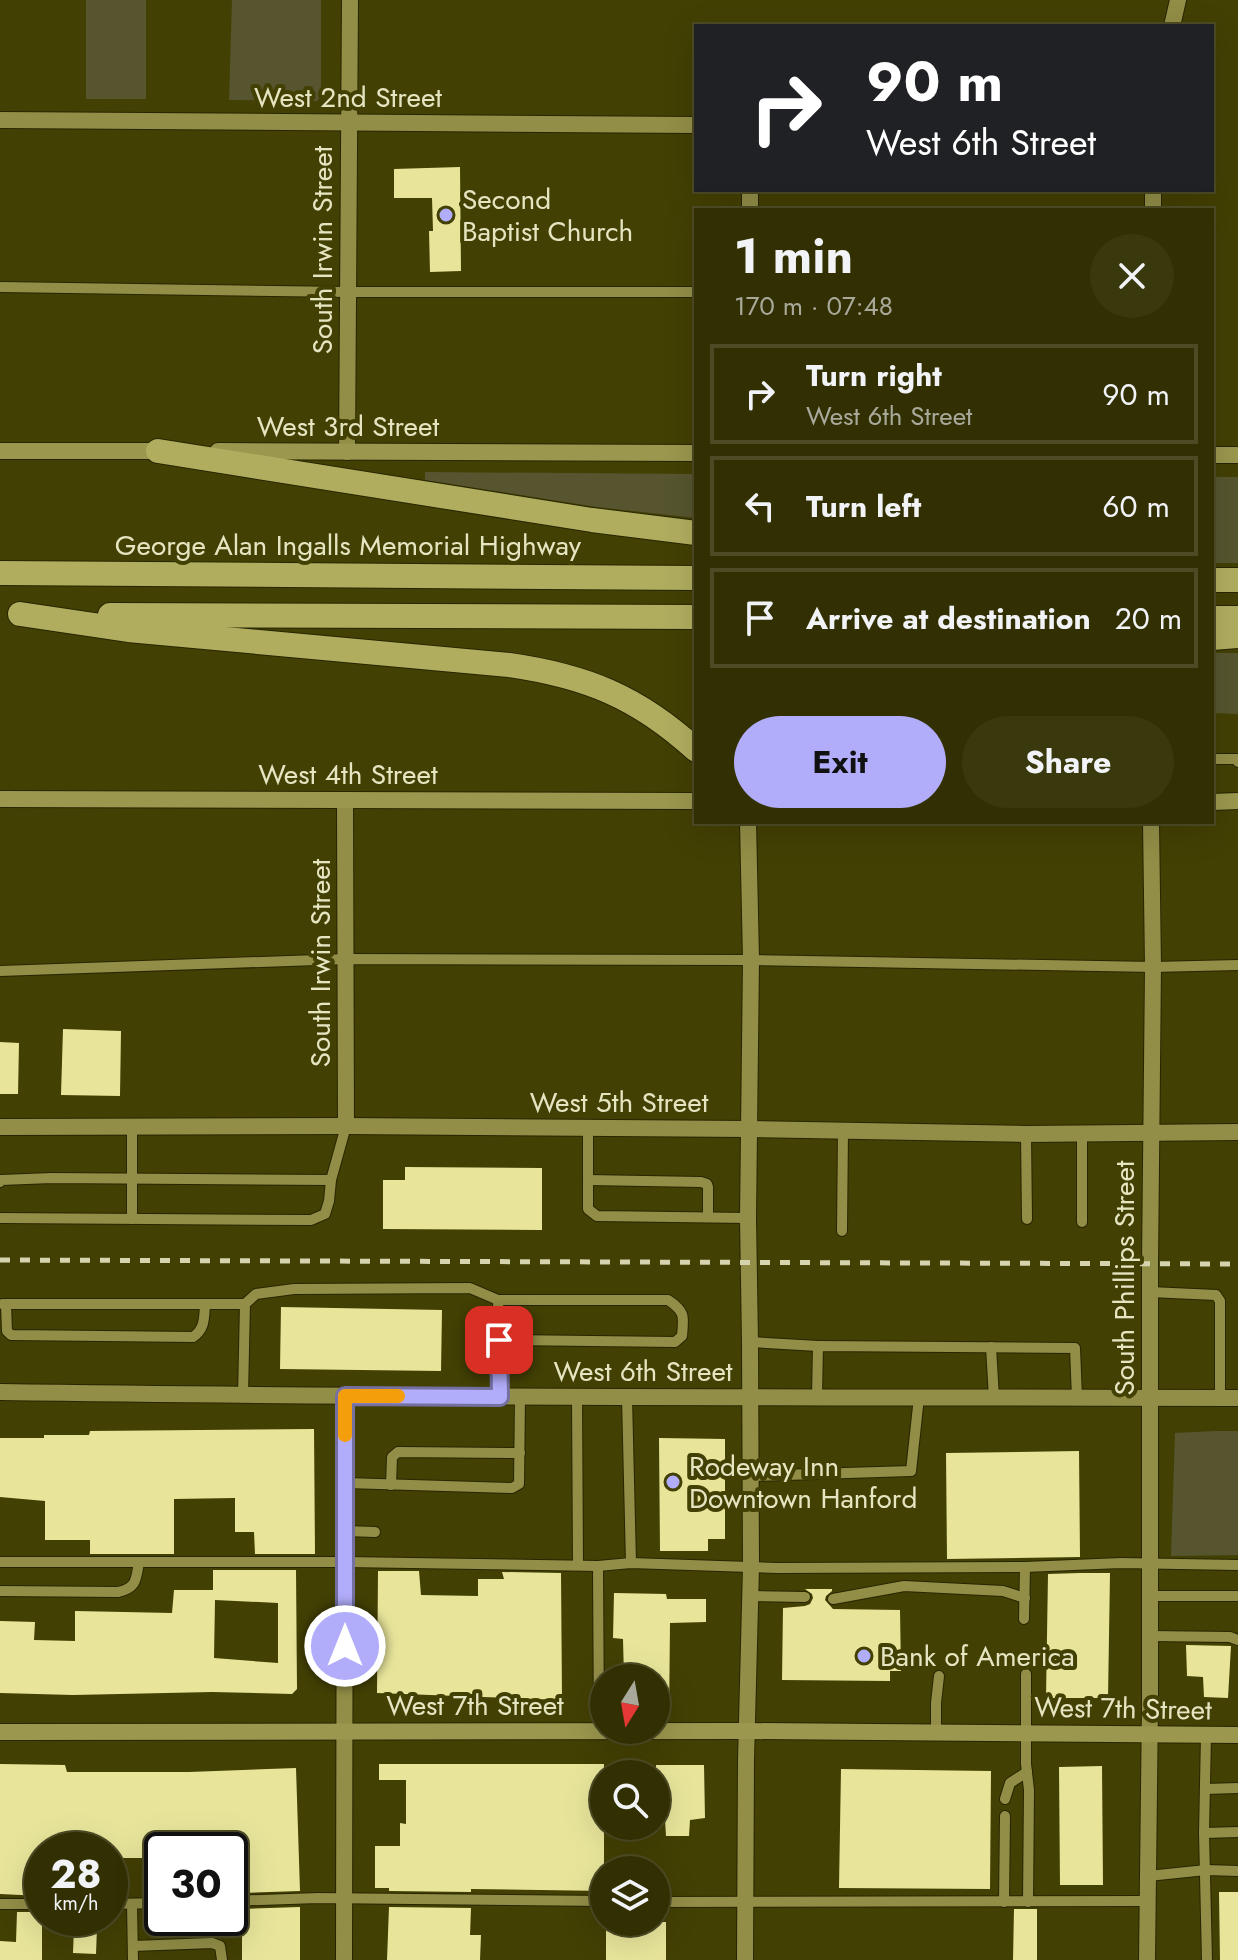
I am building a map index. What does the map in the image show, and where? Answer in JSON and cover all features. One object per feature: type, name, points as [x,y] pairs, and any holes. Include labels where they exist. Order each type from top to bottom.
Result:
[{"type":"highway","points":[[158,451],[592,520],[694,533]]},
{"type":"highway","name":"George Alan Ingalls Memorial Highway","points":[[0,573],[694,578]]},
{"type":"highway","points":[[1214,580],[1238,580]]},
{"type":"highway","points":[[10,614],[694,617]]},
{"type":"highway","points":[[10,614],[128,630],[549,671],[623,697],[668,726],[694,748]]},
{"type":"highway","points":[[1214,618],[1238,618]]},
{"type":"highway","points":[[1214,638],[1238,636]]},
{"type":"main road","name":"West 3rd Street","points":[[0,451],[694,453]]},
{"type":"main road","points":[[1214,455],[1238,455]]},
{"type":"main road","name":"West 4th Street","points":[[0,799],[694,801]]},
{"type":"main road","points":[[1214,802],[1238,801]]},
{"type":"main road","name":"West 7th Street","points":[[0,1732],[590,1731]]},
{"type":"main road","name":"West 7th Street","points":[[670,1731],[1238,1735]]},
{"type":"street","name":"South Irwin Street","points":[[347,452],[350,0]]},
{"type":"street","points":[[1172,24],[1178,0]]},
{"type":"street","name":"West 2nd Street","points":[[0,120],[694,125]]},
{"type":"street","name":"South Irwin Street","points":[[345,800],[346,1126]]},
{"type":"street","points":[[745,1960],[751,1567],[748,1129],[751,960],[748,824]]},
{"type":"street","name":"South Phillips Street","points":[[1147,1960],[1153,967],[1151,824]]},
{"type":"street","name":"West 5th Street","points":[[0,1127],[346,1126],[1026,1134],[1238,1132]]},
{"type":"street","name":"West 6th Street","points":[[0,1392],[577,1398],[1238,1398]]},
{"type":"street","points":[[344,1960],[345,1396]]},
{"type":"lane","points":[[0,287],[348,292],[694,292]]},
{"type":"lane","points":[[1214,759],[1238,759],[1238,762]]},
{"type":"lane","points":[[0,971],[346,959],[751,960],[1153,967],[1238,965]]},
{"type":"lane","points":[[0,1218],[311,1220],[325,1214],[346,1126]]},
{"type":"lane","points":[[132,1127],[132,1219]]},
{"type":"lane","points":[[588,1128],[588,1209],[597,1216],[748,1218]]},
{"type":"lane","points":[[842,1231],[843,1130]]},
{"type":"lane","points":[[1082,1132],[1082,1222]]},
{"type":"lane","points":[[1026,1134],[1027,1219]]},
{"type":"lane","points":[[0,1182],[52,1178],[331,1180]]},
{"type":"lane","points":[[588,1180],[701,1182],[708,1187],[708,1217]]},
{"type":"lane","points":[[205,1305],[203,1324],[200,1332],[193,1337],[11,1335],[7,1331],[3,1304],[245,1304],[256,1294],[294,1289],[470,1288],[498,1300],[668,1300],[680,1308],[684,1319],[682,1336],[675,1342],[499,1340]]},
{"type":"lane","points":[[1150,1292],[1216,1295],[1220,1301],[1220,1398]]},
{"type":"lane","points":[[498,1300],[500,1397]]},
{"type":"lane","points":[[243,1395],[245,1304]]},
{"type":"lane","points":[[750,1342],[818,1346],[1075,1348],[1077,1398]]},
{"type":"lane","points":[[817,1396],[818,1346]]},
{"type":"lane","points":[[991,1347],[994,1398]]},
{"type":"lane","points":[[346,1483],[512,1488],[519,1484],[520,1397]]},
{"type":"lane","points":[[750,1476],[911,1471],[919,1397]]},
{"type":"lane","points":[[577,1398],[578,1565]]},
{"type":"lane","points":[[627,1398],[631,1563]]},
{"type":"lane","points":[[391,1485],[392,1457],[398,1452],[520,1453]]},
{"type":"lane","points":[[345,1531],[375,1532]]},
{"type":"lane","points":[[0,1562],[598,1566],[631,1563],[751,1567],[1025,1567],[1121,1563],[1238,1565]]},
{"type":"lane","points":[[0,1591],[128,1590],[136,1581],[139,1562]]},
{"type":"lane","points":[[598,1566],[599,1664]]},
{"type":"lane","points":[[1024,1619],[1025,1567]]},
{"type":"lane","points":[[833,1599],[904,1586],[1003,1591],[1025,1598]]},
{"type":"lane","points":[[750,1596],[805,1597]]},
{"type":"lane","points":[[1150,1596],[1238,1596]]},
{"type":"lane","points":[[1150,1636],[1230,1637],[1238,1640]]},
{"type":"lane","points":[[1026,1674],[1028,1902]]},
{"type":"lane","points":[[936,1733],[939,1676]]},
{"type":"lane","points":[[1206,1735],[1204,1833],[1207,1960]]},
{"type":"lane","points":[[1005,1799],[1010,1783],[1027,1772]]},
{"type":"lane","points":[[1205,1789],[1238,1788]]},
{"type":"lane","points":[[1004,1902],[1005,1816]]},
{"type":"lane","points":[[1204,1833],[1238,1832]]},
{"type":"lane","points":[[1148,1876],[1206,1870],[1238,1871]]},
{"type":"lane","points":[[248,1900],[318,1898],[590,1901]]},
{"type":"lane","points":[[670,1902],[1148,1901]]},
{"type":"lane","points":[[0,1904],[24,1904]]},
{"type":"lane","points":[[128,1904],[144,1904]]},
{"type":"lane","points":[[132,1904],[133,1960]]},
{"type":"lane","points":[[133,1946],[212,1943],[220,1946],[222,1960]]},
{"type":"shaded area","points":[[86,0],[146,0],[146,99],[86,99]]},
{"type":"shaded area","points":[[232,0],[321,0],[321,96],[317,101],[229,100]]},
{"type":"shaded area","points":[[425,472],[694,474],[694,518],[597,507],[425,480]]},
{"type":"shaded area","points":[[1214,477],[1238,477],[1238,563],[1214,563]]},
{"type":"shaded area","points":[[1214,653],[1238,653],[1238,714],[1214,713]]},
{"type":"shaded area","points":[[1238,1431],[1238,1555],[1171,1556],[1175,1433]]},
{"type":"building","name":"Second Baptist Church","points":[[460,167],[461,271],[430,272],[432,198],[394,198],[394,169]]},
{"type":"building","points":[[63,1029],[121,1031],[120,1096],[61,1095]]},
{"type":"building","points":[[0,1042],[19,1043],[18,1094],[0,1094]]},
{"type":"building","points":[[405,1167],[542,1168],[542,1230],[383,1229],[383,1180],[405,1180]]},
{"type":"building","points":[[281,1307],[442,1310],[441,1371],[280,1369]]},
{"type":"building","points":[[314,1429],[315,1554],[255,1554],[254,1532],[235,1532],[235,1498],[174,1499],[174,1554],[90,1554],[90,1540],[45,1540],[45,1501],[0,1497],[0,1438],[89,1435],[90,1431]]},
{"type":"building","name":"Rodeway Inn Downtown Hanford","points":[[659,1438],[725,1439],[725,1539],[708,1539],[708,1551],[660,1551]]},
{"type":"building","points":[[1079,1451],[1080,1557],[947,1559],[946,1453]]},
{"type":"building","points":[[213,1570],[296,1570],[297,1689],[292,1694],[0,1693],[0,1621],[35,1622],[34,1640],[75,1641],[75,1611],[172,1613],[174,1590],[213,1590]],"holes":[[[215,1600],[278,1603],[278,1663],[214,1658]]]},
{"type":"building","points":[[378,1571],[419,1571],[421,1595],[478,1596],[478,1579],[504,1579],[502,1572],[561,1573],[562,1700],[377,1693]]},
{"type":"building","points":[[1110,1573],[1108,1698],[1046,1698],[1048,1574]]},
{"type":"building","points":[[805,1589],[832,1589],[825,1600],[833,1609],[900,1610],[901,1671],[890,1671],[890,1681],[782,1680],[783,1608],[810,1604],[812,1594]]},
{"type":"building","points":[[614,1593],[666,1594],[667,1599],[706,1599],[706,1622],[670,1623],[670,1664],[624,1664],[623,1639],[613,1638]]},
{"type":"building","points":[[1186,1645],[1231,1646],[1228,1698],[1204,1697],[1203,1677],[1187,1676]]},
{"type":"building","points":[[0,1764],[65,1765],[67,1772],[296,1768],[300,1891],[248,1893],[248,1832],[144,1832],[144,1858],[128,1858],[128,1832],[24,1832],[24,1895],[0,1894]]},
{"type":"building","points":[[379,1764],[590,1764],[590,1840],[604,1840],[604,1856],[590,1856],[590,1891],[389,1891],[389,1888],[375,1888],[375,1846],[400,1846],[400,1823],[406,1824],[406,1780],[379,1780]]},
{"type":"building","points":[[670,1765],[704,1765],[705,1818],[690,1820],[689,1836],[670,1836]]},
{"type":"building","points":[[1102,1766],[1103,1885],[1060,1885],[1059,1767]]},
{"type":"building","points":[[841,1769],[991,1771],[990,1889],[839,1888]]},
{"type":"building","points":[[1219,1892],[1238,1892],[1238,1960],[1220,1960]]},
{"type":"building","points":[[300,1907],[300,1960],[242,1960],[242,1936],[248,1936],[248,1909]]},
{"type":"building","points":[[389,1907],[471,1908],[470,1935],[481,1935],[480,1960],[387,1960]]},
{"type":"building","points":[[1014,1909],[1037,1909],[1037,1960],[1013,1960]]},
{"type":"building","points":[[17,1912],[24,1912],[24,1936],[42,1936],[42,1960],[0,1960],[0,1941],[16,1942]]},
{"type":"building","points":[[74,1936],[97,1936],[96,1954],[73,1953]]},
{"type":"building","points":[[606,1936],[666,1936],[666,1960],[606,1960]]},
{"type":"railway","points":[[0,1260],[1238,1264]]},
{"type":"slow traffic","points":[[345,1435],[345,1396],[398,1396]]},
{"type":"place","name":"Second Baptist Church","points":[[446,215]]},
{"type":"place","name":"Rodeway Inn Downtown Hanford","points":[[673,1482]]},
{"type":"place","name":"Bank of America","points":[[864,1656]]},
{"type":"route","points":[[345,1646],[345,1396],[500,1397],[499,1340]]}]
